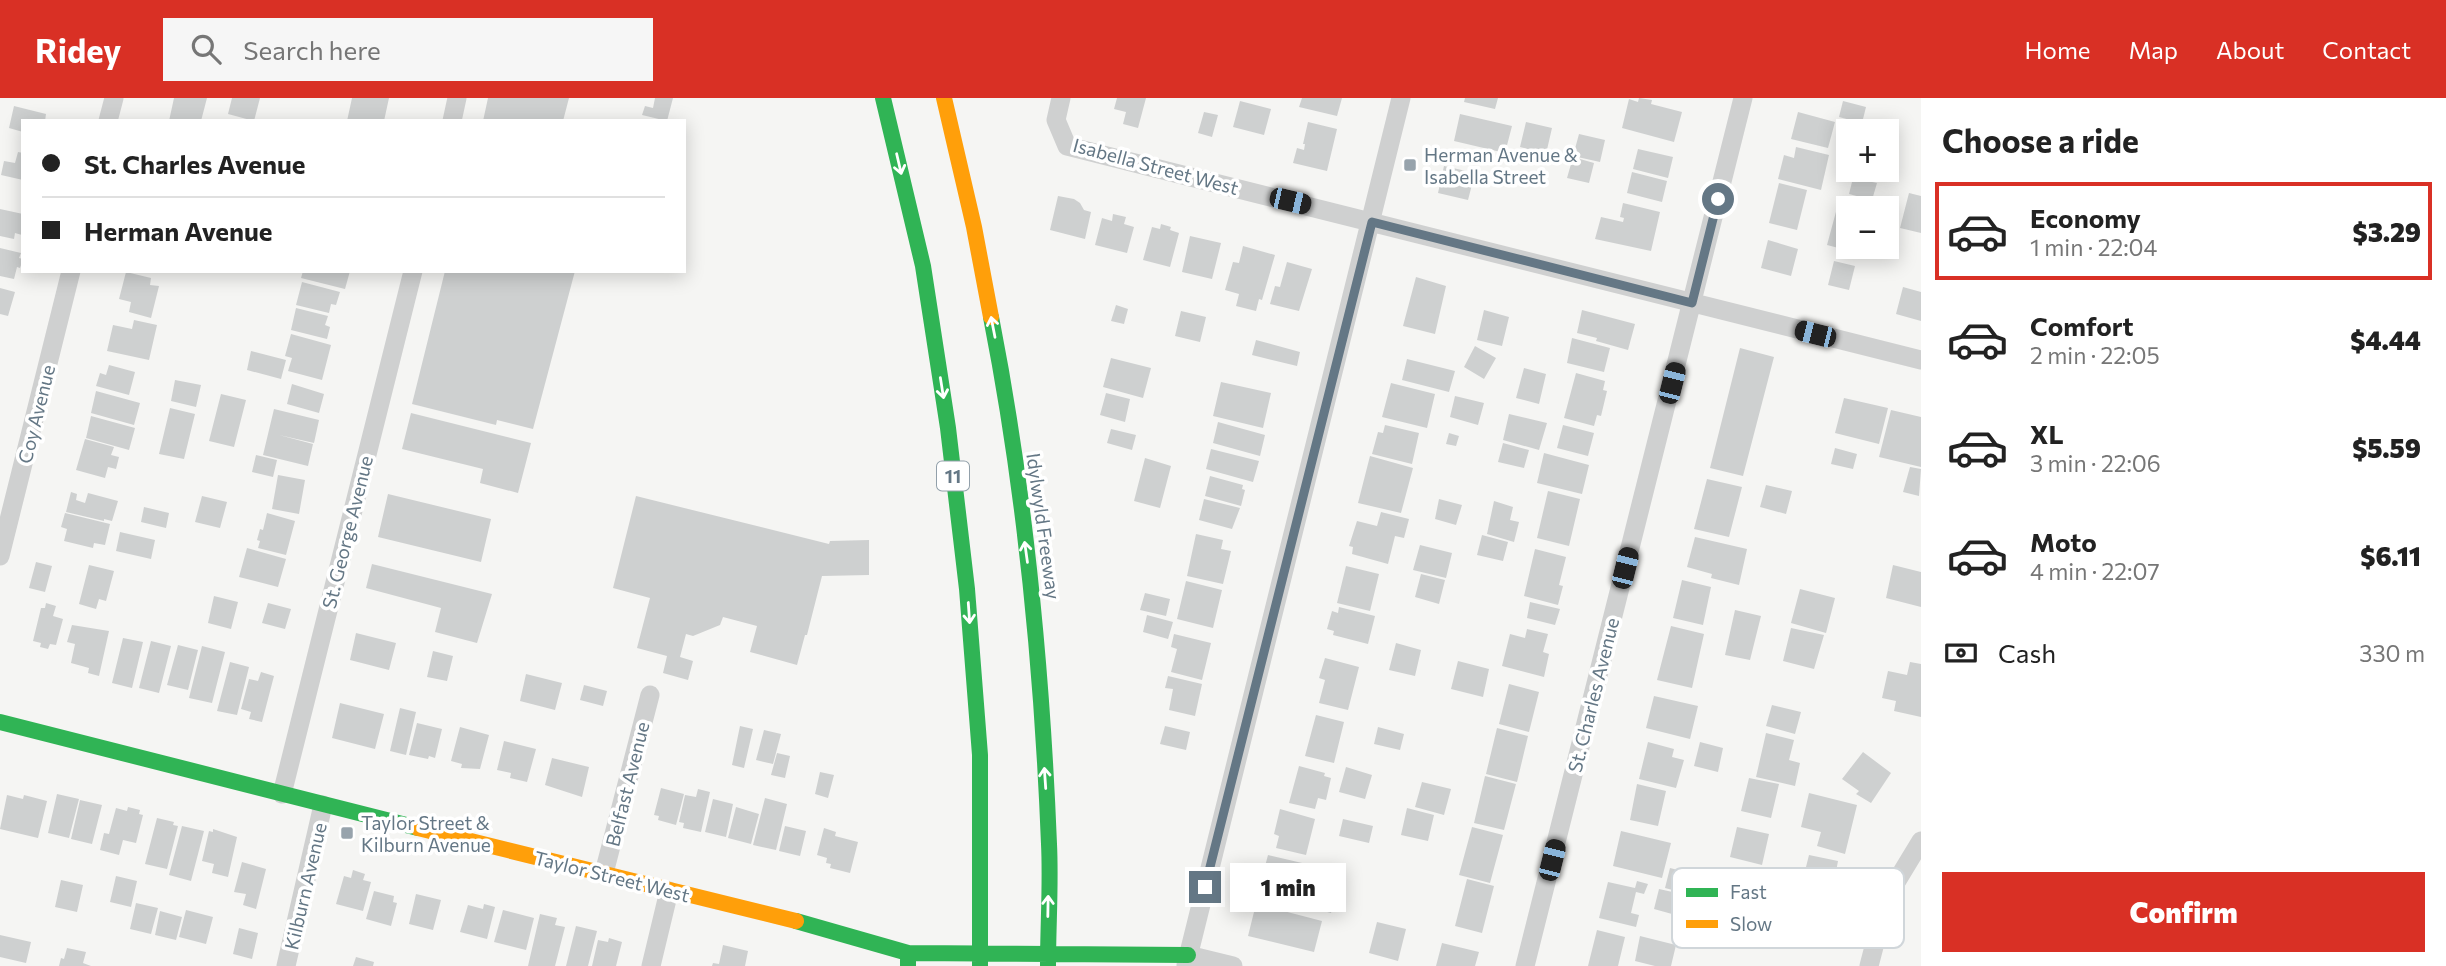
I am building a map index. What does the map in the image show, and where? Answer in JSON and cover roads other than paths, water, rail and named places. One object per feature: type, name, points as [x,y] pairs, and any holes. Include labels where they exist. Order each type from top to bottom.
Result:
[{"type":"main road","name":"11","points":[[883,98],[923,265],[948,428],[968,603],[980,755],[980,966]]},
{"type":"main road","name":"Idylwyld Freeway","points":[[944,98],[974,227],[1005,392],[1034,608],[1049,846],[1048,966]]},
{"type":"main road","name":"Taylor Street West","points":[[0,722],[323,805],[844,933],[908,960],[1187,960]]},
{"type":"street","points":[[109,119],[114,98]]},
{"type":"street","points":[[452,119],[457,98]]},
{"type":"street","name":"Isabella Street West","points":[[1061,98],[1056,120],[1067,146],[1921,360]]},
{"type":"street","points":[[1187,960],[1401,98]]},
{"type":"street","name":"St. Charles Avenue","points":[[1525,966],[1743,98]]},
{"type":"street","name":"Coy Avenue","points":[[0,556],[71,273]]},
{"type":"street","name":"St. George Avenue","points":[[282,794],[412,273]]},
{"type":"street","name":"Belfast Avenue","points":[[604,873],[650,695]]},
{"type":"street","name":"Kilburn Avenue","points":[[286,966],[323,805]]},
{"type":"street","points":[[1904,868],[1921,841]]},
{"type":"street","points":[[651,966],[669,891]]},
{"type":"street","points":[[1869,966],[1873,948]]},
{"type":"street","name":"Taylor Street West","points":[[1187,960],[1233,966]]},
{"type":"place","name":"Herman Avenue & Isabella Street","points":[[1410,165]]},
{"type":"place","name":"Taylor Street & Kilburn Avenue","points":[[347,833]]}]
